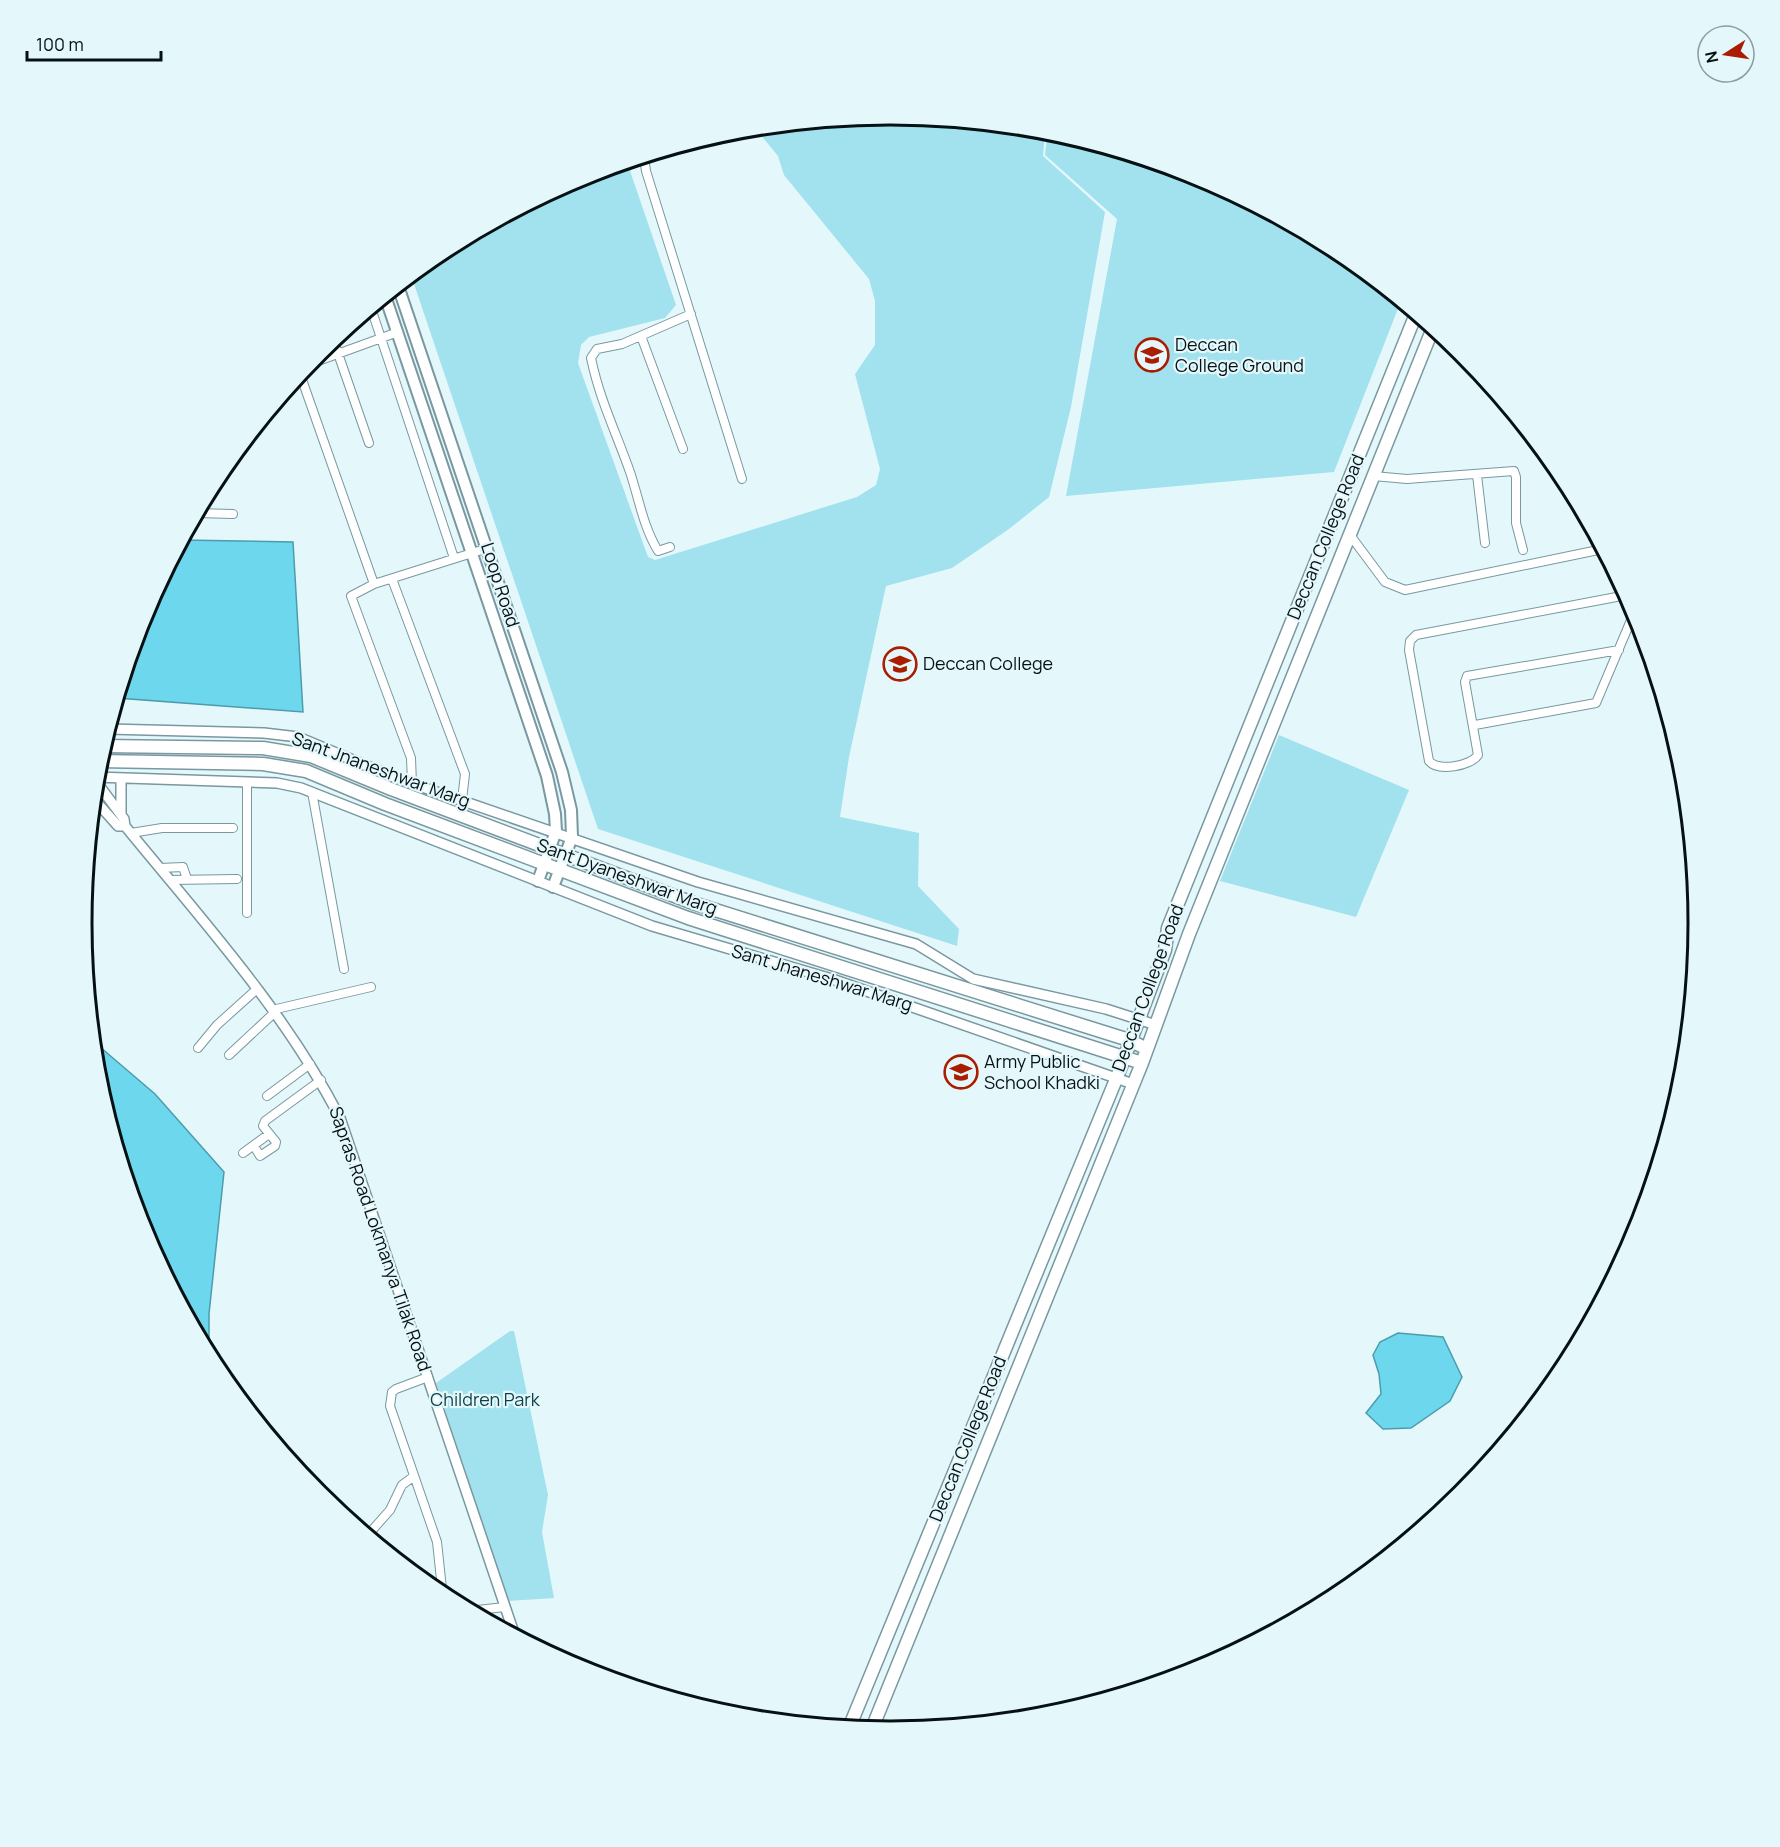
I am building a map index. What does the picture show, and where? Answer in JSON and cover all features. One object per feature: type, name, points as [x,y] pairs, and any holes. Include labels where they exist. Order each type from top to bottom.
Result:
[{"type":"main road","name":"Loop Road","points":[[401,293],[562,772],[571,810],[572,837],[553,887]]},
{"type":"main road","name":"Loop Road","points":[[388,303],[547,776],[556,831],[538,881]]},
{"type":"main road","name":"Deccan College Road","points":[[852,1721],[1117,1077],[1129,1040],[1166,950],[1168,928],[1413,321]]},
{"type":"main road","name":"Deccan College Road","points":[[875,1721],[1142,1063],[1188,936],[1430,336]]},
{"type":"main road","name":"Sant Dyaneshwar Marg","points":[[112,746],[263,748],[294,751],[693,903],[946,981],[1129,1040],[1147,1048]]},
{"type":"main road","name":"Sant Dyaneshwar Marg","points":[[109,761],[263,764],[291,767],[688,918],[1142,1063]]},
{"type":"main road","points":[[946,981],[953,968]]},
{"type":"street","points":[[645,163],[742,479]]},
{"type":"street","points":[[670,547],[658,551],[647,530],[630,472],[602,406],[591,358],[597,349],[622,344],[691,314]]},
{"type":"street","points":[[373,315],[454,558]]},
{"type":"street","points":[[326,358],[398,332]]},
{"type":"street","points":[[642,336],[683,449]]},
{"type":"street","points":[[336,349],[369,443]]},
{"type":"street","points":[[303,383],[374,584]]},
{"type":"street","points":[[1373,476],[1407,479],[1514,471],[1516,523],[1523,550]]},
{"type":"street","points":[[1476,475],[1485,543]]},
{"type":"street","points":[[205,513],[233,514]]},
{"type":"street","points":[[1350,535],[1385,582],[1405,590],[1596,550]]},
{"type":"street","points":[[412,784],[411,758],[350,600],[354,592],[374,584],[488,548]]},
{"type":"street","points":[[392,579],[465,774],[462,800]]},
{"type":"street","points":[[1618,597],[1416,635],[1410,641],[1409,650],[1429,761],[1439,767],[1475,760],[1478,755],[1475,725],[1465,682],[1467,676],[1619,650]]},
{"type":"street","points":[[1475,725],[1596,703],[1630,623]]},
{"type":"street","name":"Sant Jnaneshwar Marg","points":[[116,729],[284,734],[315,742],[412,784],[556,831],[698,882],[916,944],[972,979],[1106,1009],[1156,1025]]},
{"type":"street","name":"Sant Jnaneshwar Marg","points":[[105,779],[283,783],[312,792],[682,937],[832,978],[1133,1084]]},
{"type":"street","points":[[121,779],[121,814]]},
{"type":"street","points":[[246,783],[247,913]]},
{"type":"street","name":"Sapras Road Lokmanya Tilak Road","points":[[103,790],[121,814],[128,829],[257,989],[321,1080],[340,1118],[512,1626]]},
{"type":"street","points":[[312,792],[344,969]]},
{"type":"street","name":"Sapras Road Lokmanya Tilak Road","points":[[100,806],[118,826],[128,829]]},
{"type":"street","points":[[128,829],[233,828]]},
{"type":"street","points":[[160,868],[183,867],[187,879]]},
{"type":"street","points":[[170,880],[237,879]]},
{"type":"street","points":[[229,1055],[273,1012],[371,987]]},
{"type":"street","points":[[198,1048],[217,1025],[257,989]]},
{"type":"street","points":[[267,1096],[310,1064]]},
{"type":"street","points":[[254,1146],[260,1156],[275,1146],[276,1142],[263,1126],[265,1121],[321,1080]]},
{"type":"street","points":[[243,1153],[269,1134]]},
{"type":"street","points":[[428,1377],[396,1389],[390,1398],[393,1422],[437,1542],[441,1584]]},
{"type":"street","points":[[372,1530],[390,1510],[402,1485],[413,1477]]},
{"type":"street","points":[[482,1609],[505,1606]]},
{"type":"green space","points":[[890,125],[942,127],[1044,140],[1043,156],[1105,212],[1071,407],[1049,497],[1009,529],[952,568],[886,586],[849,757],[840,817],[919,833],[918,886],[959,929],[957,946],[598,829],[414,283],[491,232],[537,207],[629,168],[676,305],[665,318],[589,337],[581,345],[578,363],[648,557],[655,560],[857,497],[876,485],[880,469],[855,374],[875,345],[875,301],[869,279],[784,175],[778,156],[761,136],[838,127]]},
{"type":"green space","points":[[1047,140],[1147,167],[1196,186],[1243,207],[1289,232],[1334,260],[1398,308],[1334,472],[1066,496],[1117,219],[1045,155]]},
{"type":"green space","points":[[1279,735],[1409,790],[1356,917],[1220,881]]},
{"type":"green space","name":"Children Park","points":[[510,1331],[514,1331],[548,1495],[542,1532],[554,1598],[508,1601],[436,1383]]},
{"type":"shaded area","points":[[190,540],[293,542],[303,712],[125,699],[152,618]]},
{"type":"shaded area","points":[[102,1048],[155,1094],[224,1172],[209,1314],[209,1340],[174,1277],[152,1229],[119,1130]]},
{"type":"shaded area","points":[[1398,1333],[1443,1337],[1462,1377],[1450,1401],[1411,1428],[1383,1429],[1366,1413],[1381,1394],[1379,1374],[1373,1355],[1380,1342]]},
{"type":"place","name":"Deccan College Ground","points":[[1152,355]]},
{"type":"place","name":"Deccan College","points":[[900,664]]},
{"type":"place","name":"Army Public School Khadki","points":[[961,1072]]}]
